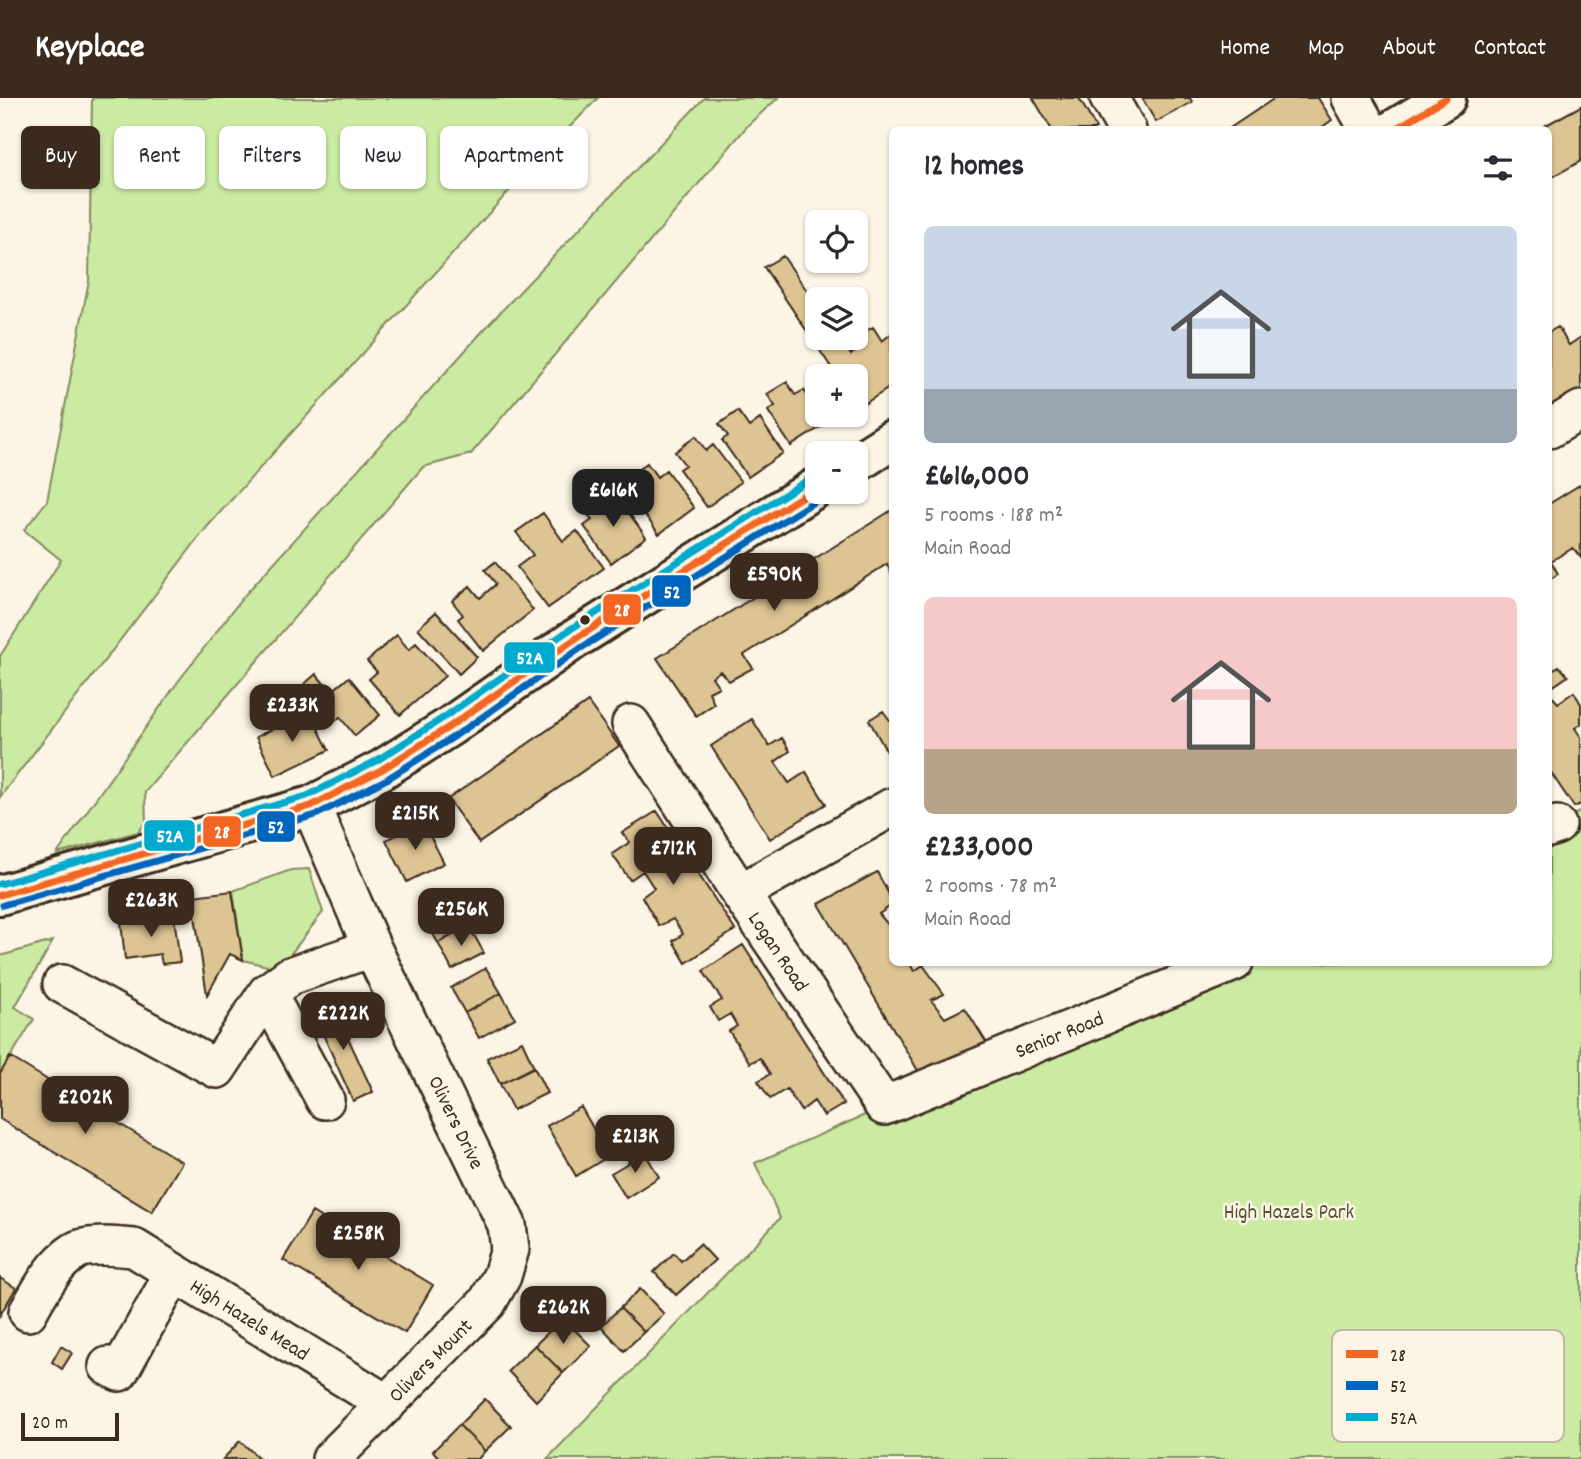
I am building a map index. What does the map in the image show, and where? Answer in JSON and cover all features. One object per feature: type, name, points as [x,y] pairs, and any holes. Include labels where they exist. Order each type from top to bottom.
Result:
[{"type":"main road","points":[[1400,126],[1446,98]]},
{"type":"main road","points":[[868,455],[889,442]]},
{"type":"main road","points":[[0,895],[311,806],[381,770],[449,727],[575,639],[805,495]]},
{"type":"street","points":[[1109,98],[1125,126]]},
{"type":"street","points":[[1351,98],[1367,126]]},
{"type":"street","points":[[1552,427],[1581,410]]},
{"type":"street","name":"Logan Road","points":[[631,723],[740,894],[884,1106]]},
{"type":"street","name":"Olivers Drive","points":[[311,806],[372,948],[507,1225],[510,1250]]},
{"type":"street","points":[[740,894],[889,809]]},
{"type":"street","points":[[62,984],[217,1069],[267,993],[290,976],[372,948]]},
{"type":"street","name":"Senior Road","points":[[884,1106],[1224,966]]},
{"type":"street","points":[[267,993],[325,1100]]},
{"type":"street","name":"High Hazels Mead","points":[[28,1311],[47,1279],[76,1250],[109,1246],[134,1248],[387,1404]]},
{"type":"street","name":"Olivers Mount","points":[[331,1459],[487,1303],[502,1276],[510,1250]]},
{"type":"street","points":[[108,1366],[119,1372],[174,1273]]},
{"type":"green space","points":[[92,98],[598,98],[571,126],[440,126],[440,189],[511,189],[207,527],[0,797],[0,656],[61,560],[24,530],[47,501],[89,280],[90,189],[100,189],[100,126],[92,126]]},
{"type":"green space","points":[[704,98],[778,98],[749,124],[471,454],[423,467],[145,792],[146,822],[138,832],[57,854],[177,683],[244,596],[491,322]]},
{"type":"green space","name":"High Hazels Park","points":[[1581,811],[1581,1459],[547,1459],[780,1218],[755,1163],[929,1087],[1227,966],[1552,966],[1552,826]]},
{"type":"green space","points":[[309,869],[323,912],[279,969],[243,960],[233,891],[291,870]]},
{"type":"green space","points":[[53,941],[15,1007],[34,1019],[0,1074],[0,956]]},
{"type":"building","points":[[1033,98],[1079,98],[1095,126],[1050,126]]},
{"type":"building","points":[[1142,98],[1190,98],[1192,102],[1156,122]]},
{"type":"building","points":[[1275,98],[1318,98],[1332,120],[1324,126],[1233,126]]},
{"type":"building","points":[[1581,106],[1581,161],[1552,177],[1552,126],[1544,126]]},
{"type":"building","points":[[783,256],[805,288],[805,328],[764,267]]},
{"type":"building","points":[[873,327],[882,341],[889,336],[889,388],[868,402],[868,364],[829,364],[820,350],[847,350],[851,355],[857,350],[868,350],[868,330]]},
{"type":"building","points":[[1558,327],[1569,345],[1581,337],[1581,393],[1552,410],[1552,330]]},
{"type":"building","points":[[787,382],[795,395],[804,390],[805,427],[820,427],[791,446],[768,411],[775,406],[767,394]]},
{"type":"building","points":[[738,411],[749,427],[760,419],[783,453],[748,477],[722,440],[728,436],[719,424]]},
{"type":"building","points":[[696,436],[706,451],[713,445],[741,482],[707,507],[679,469],[685,465],[675,452]]},
{"type":"building","points":[[647,463],[657,477],[666,470],[694,508],[659,534],[632,497],[638,492],[627,478]]},
{"type":"building","points":[[1581,484],[1581,558],[1573,548],[1552,560],[1552,502]]},
{"type":"building","points":[[606,497],[614,507],[621,502],[646,537],[611,563],[584,526],[592,520],[586,512]]},
{"type":"building","points":[[889,512],[889,568],[887,564],[744,655],[753,668],[729,681],[720,671],[712,677],[719,687],[709,692],[714,704],[696,716],[657,658]]},
{"type":"building","points":[[543,513],[563,541],[577,531],[604,568],[548,608],[517,567],[533,555],[516,532]]},
{"type":"building","points":[[495,562],[533,610],[483,651],[458,619],[463,615],[452,601],[470,586],[480,598],[496,584],[485,570]]},
{"type":"building","points":[[1552,563],[1558,574],[1552,578]]},
{"type":"building","points":[[436,612],[477,657],[459,674],[418,628]]},
{"type":"building","points":[[397,635],[409,650],[416,643],[445,676],[400,715],[369,679],[377,672],[367,661]]},
{"type":"building","points":[[1559,666],[1568,676],[1552,687],[1552,670]]},
{"type":"building","points":[[316,674],[331,692],[349,677],[380,715],[355,736],[340,717],[332,724],[301,687]]},
{"type":"building","points":[[1574,692],[1581,704],[1581,724],[1575,728],[1581,737],[1581,804],[1574,807],[1552,774],[1552,696],[1558,703]]},
{"type":"building","points":[[588,702],[619,746],[479,843],[448,799]]},
{"type":"building","points":[[309,711],[329,750],[275,776],[256,737]]},
{"type":"building","points":[[883,711],[889,719],[889,756],[869,720]]},
{"type":"building","points":[[752,719],[769,746],[782,738],[790,751],[775,762],[789,783],[806,772],[826,804],[770,839],[711,746]]},
{"type":"building","points":[[657,811],[735,930],[686,963],[673,941],[683,934],[673,919],[659,926],[642,897],[654,888],[643,871],[630,880],[612,854],[630,842],[622,833]]},
{"type":"building","points":[[423,822],[444,863],[407,882],[386,840]]},
{"type":"building","points":[[877,872],[889,894],[889,907],[879,914],[889,926],[889,966],[911,966],[914,971],[924,966],[944,994],[931,1000],[945,1018],[965,1008],[988,1045],[923,1079],[819,904]]},
{"type":"building","points":[[232,891],[243,960],[230,954],[207,995],[192,896]]},
{"type":"building","points":[[455,899],[469,926],[438,943],[423,916]]},
{"type":"building","points":[[174,916],[180,962],[162,964],[160,954],[125,959],[121,922]]},
{"type":"building","points":[[469,926],[484,953],[452,970],[438,943]]},
{"type":"building","points":[[743,945],[844,1104],[824,1116],[814,1101],[801,1111],[787,1089],[770,1099],[758,1081],[770,1074],[760,1058],[750,1063],[729,1031],[737,1026],[730,1014],[718,1021],[710,1007],[722,1000],[703,971]]},
{"type":"building","points":[[486,968],[501,993],[465,1013],[451,988]]},
{"type":"building","points":[[501,993],[515,1018],[479,1038],[465,1013]]},
{"type":"building","points":[[332,1003],[373,1092],[353,1101],[313,1012]]},
{"type":"building","points":[[522,1041],[534,1067],[500,1084],[487,1058]]},
{"type":"building","points":[[10,1057],[182,1162],[152,1212],[0,1119],[0,1074]]},
{"type":"building","points":[[534,1067],[547,1093],[513,1110],[500,1084]]},
{"type":"building","points":[[581,1107],[609,1156],[576,1176],[547,1126]]},
{"type":"building","points":[[645,1153],[659,1177],[626,1198],[611,1173]]},
{"type":"building","points":[[312,1212],[433,1285],[405,1333],[283,1260]]},
{"type":"building","points":[[700,1244],[715,1260],[676,1295],[654,1272],[674,1253],[681,1261]]},
{"type":"building","points":[[0,1278],[16,1288],[0,1315]]},
{"type":"building","points":[[640,1289],[664,1314],[644,1332],[620,1308]]},
{"type":"building","points":[[620,1308],[644,1332],[624,1351],[601,1326]]},
{"type":"building","points":[[563,1318],[591,1346],[563,1373],[535,1345]]},
{"type":"building","points":[[535,1345],[563,1373],[536,1401],[508,1371]]},
{"type":"building","points":[[61,1346],[72,1353],[62,1369],[52,1362]]},
{"type":"building","points":[[485,1399],[511,1426],[485,1451],[459,1425]]},
{"type":"building","points":[[459,1425],[485,1451],[478,1459],[440,1459],[433,1451]]},
{"type":"building","points":[[240,1441],[260,1459],[223,1459]]},
{"type":"transit line","name":"28","points":[[1400,126],[1446,98]]},
{"type":"transit line","name":"52A","points":[[0,884],[307,796],[376,761],[569,630],[805,482]]},
{"type":"transit line","name":"28","points":[[0,895],[311,806],[381,770],[449,727],[575,639],[805,495]]},
{"type":"transit line","name":"52","points":[[3,905],[316,815],[387,779],[455,736],[581,648],[810,504]]}]
